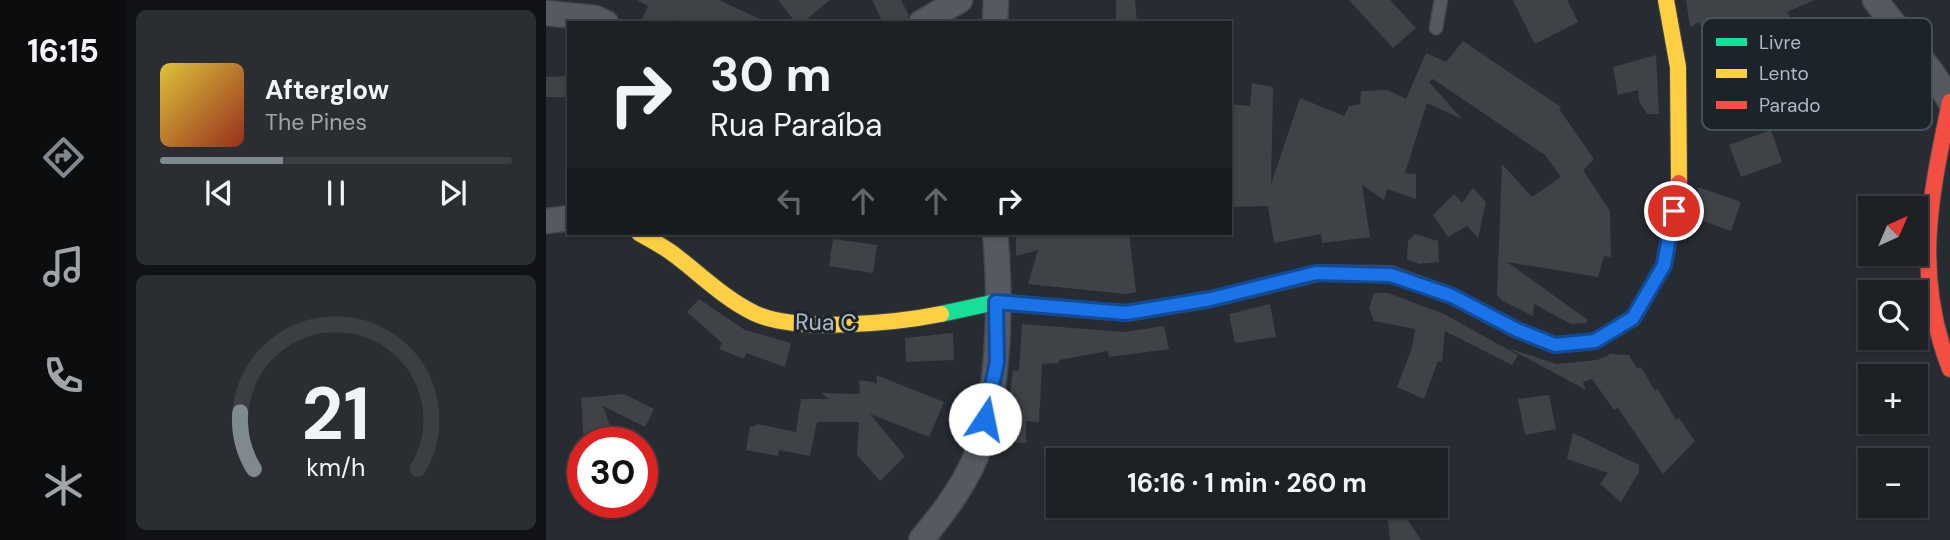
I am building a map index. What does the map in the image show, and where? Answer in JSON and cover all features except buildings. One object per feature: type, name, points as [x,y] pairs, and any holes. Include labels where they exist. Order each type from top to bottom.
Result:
[{"type":"main road","name":"Rua C","points":[[642,235],[674,254],[713,287],[755,314],[794,324],[865,323],[935,315],[996,302],[1126,313],[1211,299],[1316,273],[1391,275],[1452,296],[1517,330],[1555,345],[1595,341],[1633,318],[1664,265],[1679,184],[1678,67],[1666,0]]},
{"type":"main road","points":[[1950,102],[1930,206],[1926,256],[1928,297],[1937,337],[1950,369]]},
{"type":"street","points":[[924,21],[960,0]]},
{"type":"street","points":[[995,21],[996,0]]},
{"type":"street","points":[[1875,0],[1889,18]]},
{"type":"street","points":[[546,13],[601,21]]},
{"type":"street","points":[[1932,73],[1950,102]]},
{"type":"street","points":[[546,221],[567,218]]},
{"type":"street","points":[[920,540],[949,506],[980,446],[997,362],[995,235]]},
{"type":"lane","points":[[1436,28],[1441,0]]},
{"type":"traffic: fast","points":[[941,314],[996,302],[1126,313],[1211,299],[1319,273]]},
{"type":"traffic: slow","points":[[1666,0],[1678,67],[1679,183]]},
{"type":"traffic: slow","points":[[642,235],[672,253],[733,301],[772,319],[795,323],[846,324],[941,314]]},
{"type":"traffic: jam","points":[[1950,102],[1931,204],[1928,268],[1939,334],[1950,369]]},
{"type":"traffic: jam","points":[[1319,273],[1391,274],[1452,296],[1517,330],[1555,345],[1595,341],[1633,318],[1664,265],[1679,183]]},
{"type":"route","points":[[985,419],[997,362],[996,302],[1126,313],[1211,299],[1316,273],[1391,275],[1452,296],[1517,330],[1555,345],[1595,341],[1633,318],[1664,265],[1674,211]]}]
